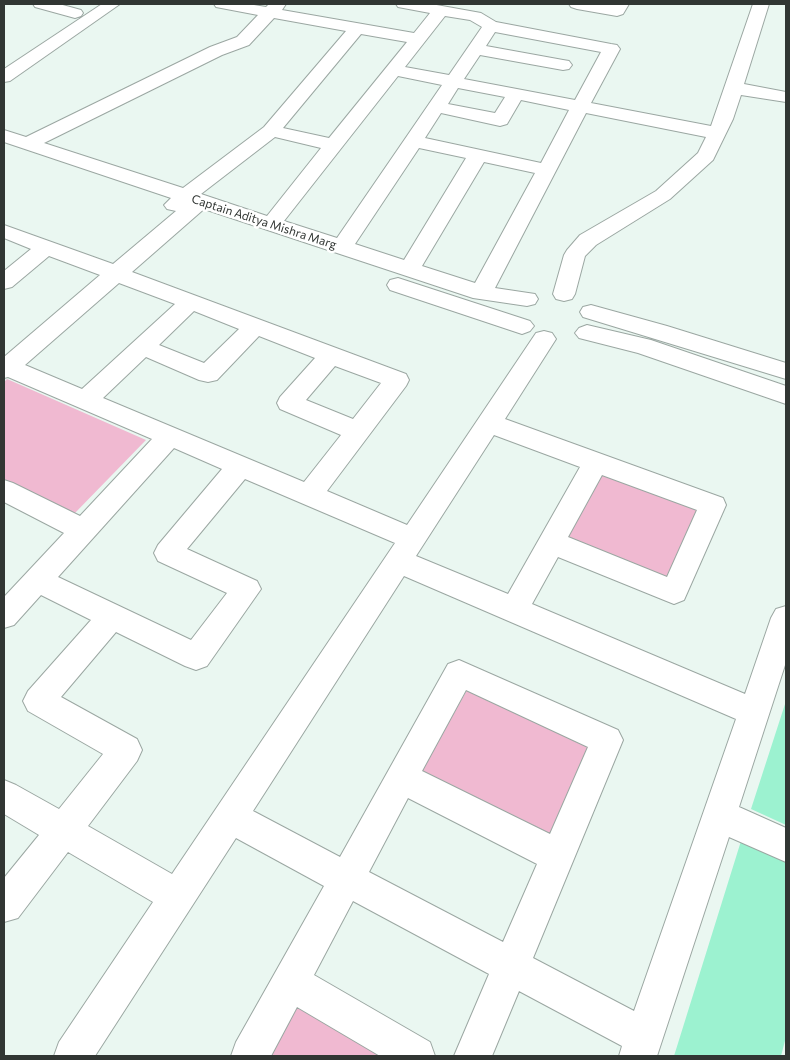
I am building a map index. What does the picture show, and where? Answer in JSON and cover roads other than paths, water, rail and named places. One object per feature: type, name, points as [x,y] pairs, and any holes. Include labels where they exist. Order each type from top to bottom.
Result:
[{"type":"street","points":[[41,4],[81,8]]},
{"type":"street","points":[[4,77],[112,4]]},
{"type":"street","points":[[222,4],[274,8],[357,28],[418,39]]},
{"type":"street","points":[[404,4],[476,16],[491,26],[611,49],[582,107],[481,293]]},
{"type":"street","points":[[577,4],[617,11],[621,4]]},
{"type":"street","points":[[564,294],[575,255],[588,240],[663,195],[706,156],[734,88],[761,4]]},
{"type":"street","points":[[4,60],[81,8]]},
{"type":"street","points":[[26,144],[216,51],[243,41],[274,8]]},
{"type":"street","points":[[271,224],[441,10]]},
{"type":"street","points":[[342,247],[491,26]]},
{"type":"street","points":[[357,28],[271,131],[185,204],[115,274],[5,368],[86,400],[308,494],[514,610],[754,712]]},
{"type":"street","points":[[476,49],[563,65]]},
{"type":"street","points":[[393,70],[717,133]]},
{"type":"street","points":[[734,88],[786,97]]},
{"type":"street","points":[[437,107],[500,120],[516,94]]},
{"type":"street","points":[[271,131],[334,145]]},
{"type":"street","name":"Captain Aditya Mishra Marg","points":[[4,136],[460,307],[533,332]]},
{"type":"street","points":[[414,141],[548,170]]},
{"type":"street","name":"Captain Aditya Mishra Marg","points":[[4,150],[185,204],[271,224],[481,293],[527,299]]},
{"type":"street","points":[[409,269],[478,155]]},
{"type":"street","points":[[4,232],[397,380],[308,494]]},
{"type":"street","points":[[4,281],[46,247]]},
{"type":"street","points":[[552,292],[564,294],[580,300],[588,307],[589,322],[580,337],[564,341],[533,332],[519,315],[520,307],[527,299],[538,294],[552,292]]},
{"type":"street","points":[[86,400],[191,302]]},
{"type":"street","points":[[589,322],[659,331],[786,371]]},
{"type":"street","points":[[589,322],[643,346],[786,395]]},
{"type":"street","points":[[143,347],[208,374],[255,326]]},
{"type":"street","points":[[74,1056],[489,423],[533,332]]},
{"type":"street","points":[[331,355],[289,403],[357,431]]},
{"type":"street","points":[[489,423],[713,506],[674,592],[551,542]]},
{"type":"street","points":[[4,616],[170,436]]},
{"type":"street","points":[[514,610],[596,462]]},
{"type":"street","points":[[38,580],[196,657],[247,589],[168,553],[240,466]]},
{"type":"street","points":[[4,490],[83,530]]},
{"type":"street","points":[[5,905],[126,750],[39,700],[112,616]]},
{"type":"street","points":[[230,818],[511,967],[641,1047],[786,618]]},
{"type":"street","points":[[250,1056],[460,674],[607,740],[473,1056]]},
{"type":"street","points":[[402,778],[558,856]]},
{"type":"street","points":[[4,796],[178,897]]},
{"type":"street","points":[[720,816],[786,845]]},
{"type":"street","points":[[291,982],[416,1056]]}]
